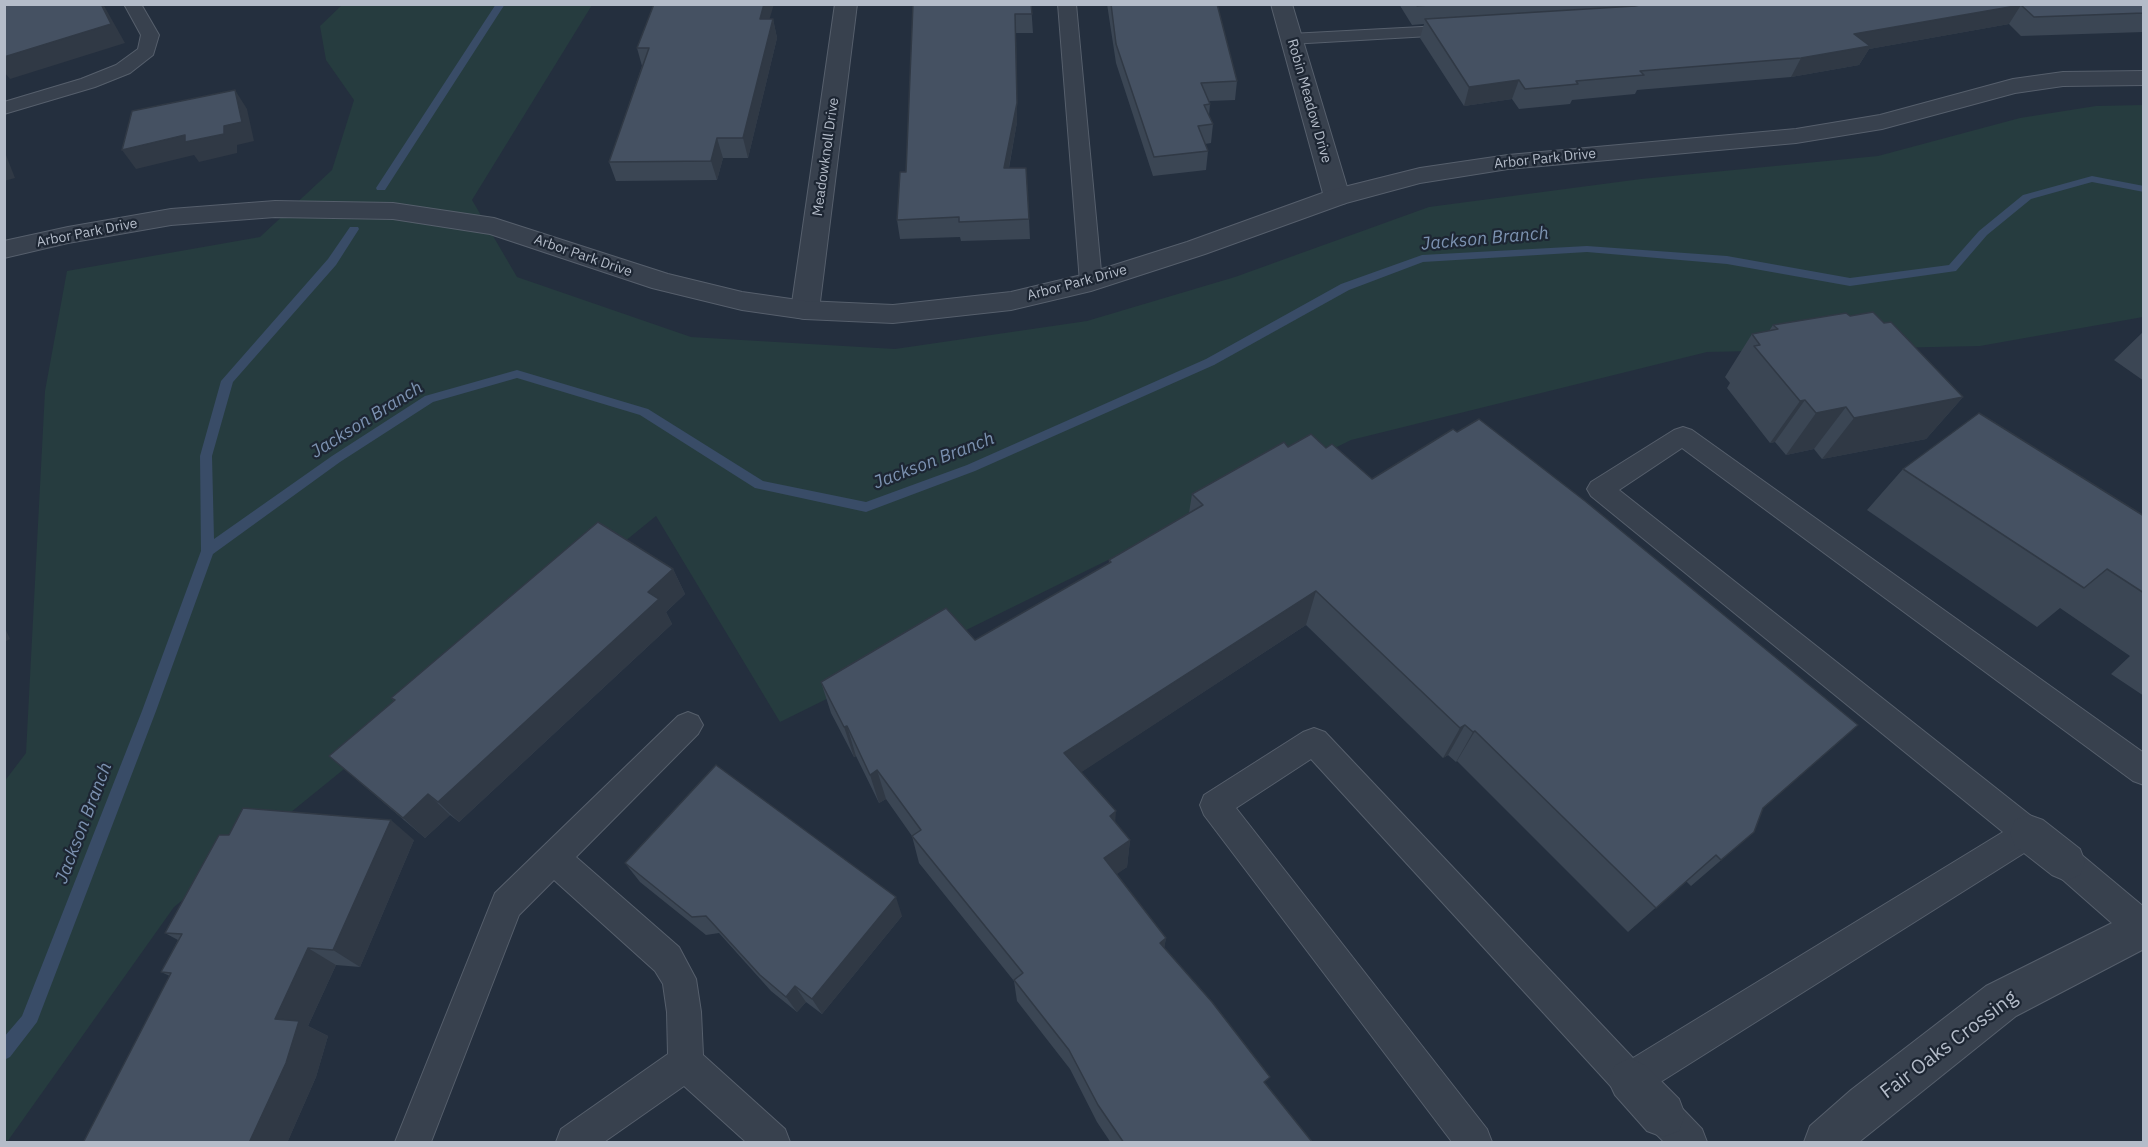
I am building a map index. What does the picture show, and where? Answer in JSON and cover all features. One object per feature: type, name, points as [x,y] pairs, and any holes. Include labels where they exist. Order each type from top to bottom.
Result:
[{"type":"street","name":"Meadowknoll Drive","points":[[805,310],[846,4]]},
{"type":"street","name":"Robin Meadow Drive","points":[[1281,4],[1337,197]]},
{"type":"street","name":"Arbor Park Drive","points":[[4,250],[68,235],[171,217],[275,209],[393,211],[494,226],[662,282],[742,301],[805,310],[893,314],[1011,301],[1091,282],[1196,248],[1337,197],[1420,176],[1508,162],[1796,136],[1882,122],[2023,85],[2062,79],[2144,78]]},
{"type":"street","points":[[2029,833],[2066,862]]},
{"type":"street","name":"Fair Oaks Crossing","points":[[1827,1143],[1867,1106],[2001,1001],[2143,927]]},
{"type":"street","points":[[1630,1080],[1676,1129]]},
{"type":"lane","points":[[4,108],[88,83],[123,69],[147,51],[150,35],[132,4]]},
{"type":"lane","points":[[1067,4],[1091,282]]},
{"type":"lane","points":[[1290,39],[1478,29]]},
{"type":"lane","points":[[1474,1143],[1215,805],[1314,741],[1630,1080],[2029,833],[1600,489],[1683,436],[2144,771]]},
{"type":"lane","points":[[412,1143],[507,904],[687,725]]},
{"type":"lane","points":[[553,858],[667,959],[679,979],[684,1012],[686,1063],[772,1143]]},
{"type":"lane","points":[[2066,862],[2143,927]]},
{"type":"lane","points":[[574,1143],[686,1063]]},
{"type":"green space","points":[[342,5],[592,5],[472,200],[517,277],[691,337],[895,349],[1087,321],[1235,277],[1429,207],[1641,179],[1878,156],[2020,118],[2096,106],[2143,105],[2143,317],[1980,346],[1707,352],[1351,440],[780,722],[656,516],[174,907],[7,1142],[4,1142],[4,782],[26,753],[45,391],[67,271],[260,237],[332,170],[354,100],[326,60],[320,26]]},
{"type":"building","points":[[4,4],[101,4],[111,24],[4,57]]},
{"type":"building","points":[[654,4],[764,4],[760,19],[773,19],[743,138],[717,138],[711,161],[609,162],[649,48],[637,48]]},
{"type":"building","points":[[913,4],[1031,4],[1032,14],[1015,14],[1017,103],[1004,168],[1026,168],[1029,219],[959,222],[959,217],[897,220],[900,172],[906,172]]},
{"type":"building","points":[[1111,4],[1217,4],[1237,81],[1201,83],[1210,104],[1204,105],[1213,124],[1198,126],[1208,151],[1154,157],[1116,44]]},
{"type":"building","points":[[1416,4],[1440,4],[1417,6]]},
{"type":"building","points":[[1645,4],[2144,4],[2144,13],[2034,17],[2021,5],[1854,34],[1870,46],[1801,58],[1640,71],[1644,75],[1576,81],[1578,84],[1525,89],[1519,80],[1469,87],[1425,19]]},
{"type":"building","points":[[235,90],[242,122],[224,126],[224,134],[185,142],[185,135],[122,150],[132,111]]},
{"type":"building","points":[[1873,312],[1884,323],[1891,322],[1963,397],[1854,418],[1846,407],[1816,413],[1805,400],[1800,401],[1754,346],[1760,345],[1752,334],[1778,329],[1773,325],[1846,313],[1850,316]]},
{"type":"building","points":[[1979,413],[2144,516],[2144,593],[2107,569],[2084,588],[1903,469]]},
{"type":"building","points":[[1479,419],[1585,501],[1858,725],[1763,808],[1754,832],[1721,860],[1716,855],[1656,908],[1475,731],[1473,732],[1465,725],[1460,728],[1316,591],[1064,753],[1116,811],[1110,816],[1130,840],[1104,858],[1166,938],[1160,943],[1212,1002],[1270,1077],[1264,1082],[1313,1143],[1124,1143],[1098,1105],[1069,1050],[1014,980],[1023,973],[912,836],[921,830],[877,770],[870,775],[847,726],[844,727],[821,682],[946,608],[975,640],[1111,562],[1109,560],[1203,505],[1192,494],[1284,442],[1288,447],[1311,434],[1326,448],[1332,444],[1372,479],[1453,429],[1457,432]]},
{"type":"building","points":[[598,522],[673,569],[648,592],[659,599],[438,802],[428,794],[403,818],[329,756],[395,700],[391,698]]},
{"type":"building","points":[[716,765],[896,897],[812,999],[795,986],[786,997],[760,975],[706,916],[692,917],[625,863]]},
{"type":"building","points":[[243,808],[391,820],[333,950],[308,948],[275,1019],[299,1021],[286,1063],[249,1143],[83,1143],[171,973],[161,972],[182,934],[165,933],[219,835],[229,835]]},
{"type":"waterway","points":[[381,188],[501,4]]},
{"type":"waterway","name":"Jackson Branch","points":[[208,551],[336,459],[429,399],[517,374],[644,412],[760,485],[866,507],[971,468],[1210,362],[1345,287],[1422,259],[1587,249],[1727,260],[1850,282],[1952,268],[1983,233],[2027,197],[2092,179],[2144,189]]},
{"type":"waterway","points":[[208,551],[206,456],[227,381],[332,262],[354,229]]},
{"type":"waterway","name":"Jackson Branch","points":[[4,1051],[28,1022],[149,711],[208,551]]}]
